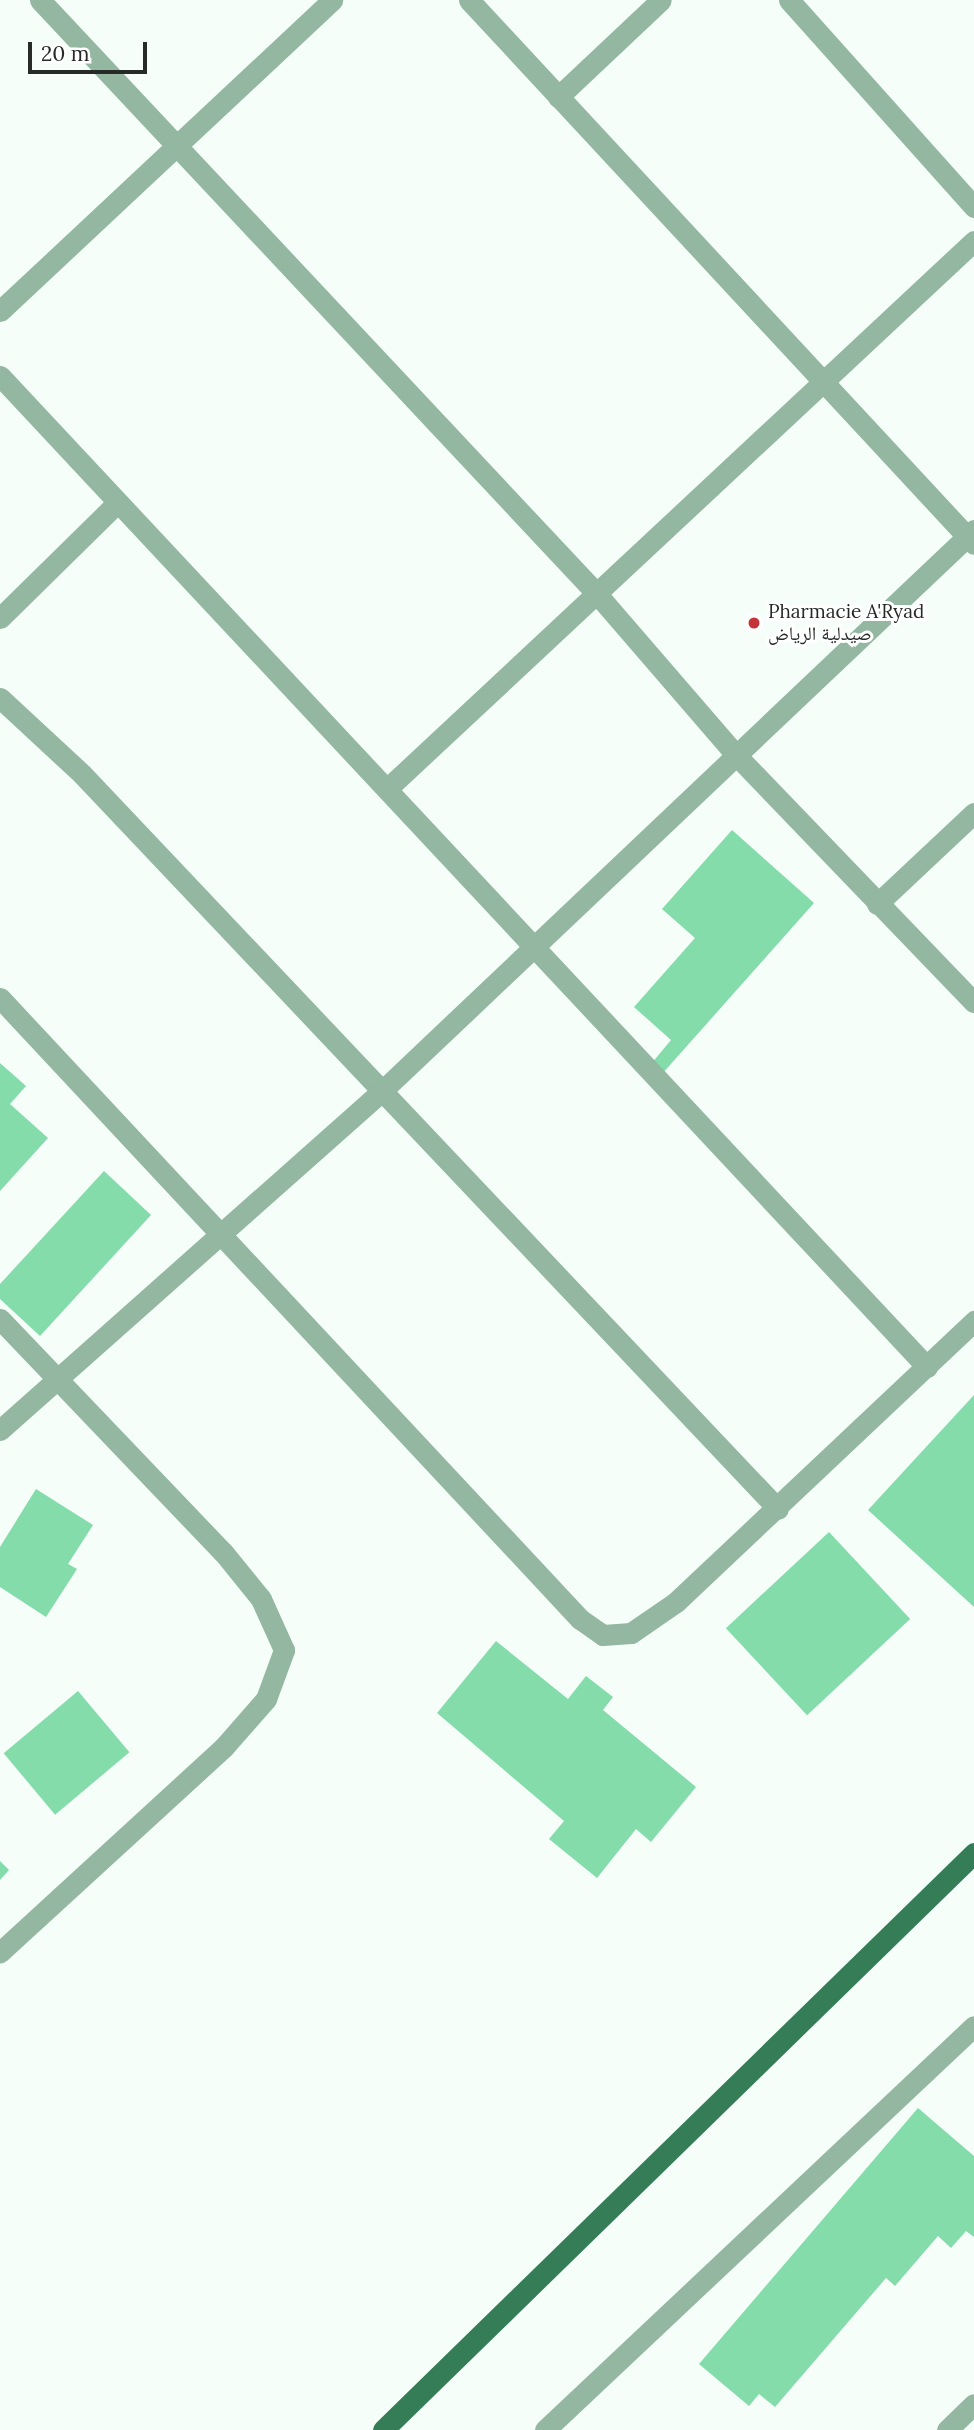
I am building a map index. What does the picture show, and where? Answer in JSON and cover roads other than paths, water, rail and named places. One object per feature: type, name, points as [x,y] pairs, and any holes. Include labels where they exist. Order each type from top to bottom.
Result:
[{"type":"main road","points":[[383,2430],[974,1853]]},
{"type":"street","points":[[40,0],[597,594],[736,755],[974,1002]]},
{"type":"street","points":[[0,311],[332,0]]},
{"type":"street","points":[[0,1430],[57,1376],[226,1234],[383,1090],[736,755],[971,537],[822,387],[469,0]]},
{"type":"street","points":[[558,97],[661,0]]},
{"type":"street","points":[[789,0],[974,207]]},
{"type":"street","points":[[389,787],[822,387],[974,241]]},
{"type":"street","points":[[0,376],[389,787],[534,947],[927,1367]]},
{"type":"street","points":[[0,618],[118,502]]},
{"type":"street","points":[[0,698],[82,774],[778,1509]]},
{"type":"street","points":[[877,904],[974,813]]},
{"type":"street","points":[[0,998],[226,1234],[580,1619],[603,1635],[615,1638],[648,1623],[778,1509],[974,1321]]},
{"type":"street","points":[[0,1319],[230,1561],[261,1599],[284,1650],[266,1699],[224,1747],[0,1952]]},
{"type":"street","points":[[545,2430],[974,2026]]},
{"type":"street","points":[[947,2430],[974,2404]]},
{"type":"place","name":"Pharmacie A'Ryad صيدلية الرياض","points":[[754,623]]}]
